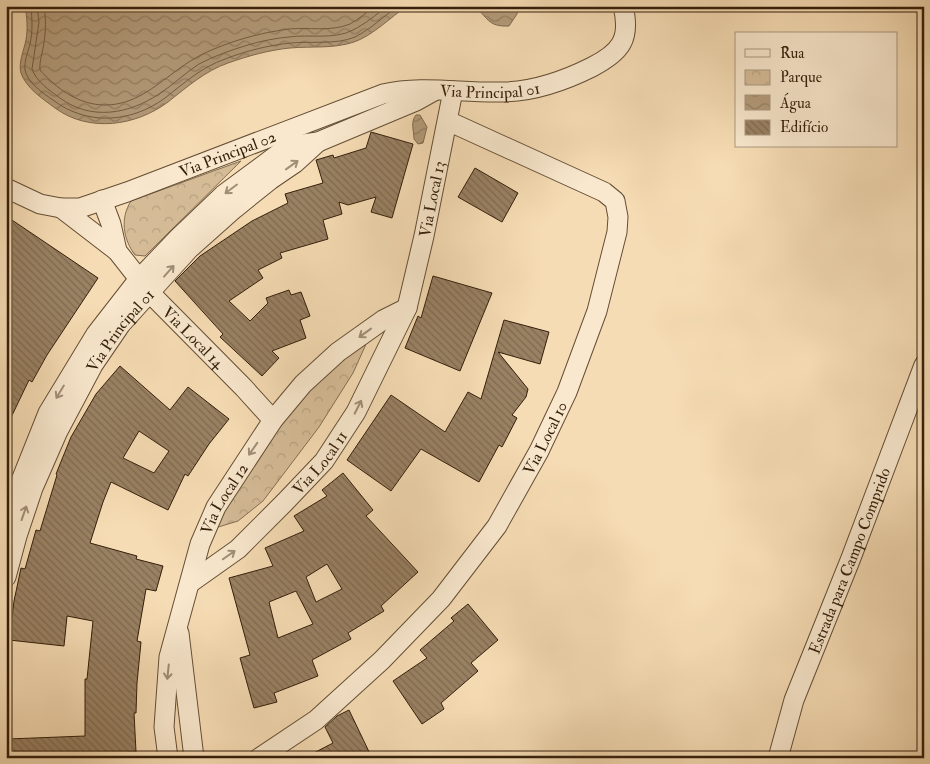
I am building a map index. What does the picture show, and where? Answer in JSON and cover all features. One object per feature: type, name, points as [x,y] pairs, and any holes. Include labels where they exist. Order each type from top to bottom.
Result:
[{"type":"street","name":"Via Principal 01","points":[[6,518],[48,413],[96,334],[144,286],[190,249],[234,209],[295,163],[318,142],[416,101],[443,91],[503,92],[537,88],[570,78],[607,59],[618,50],[624,37],[626,21],[623,6]]},
{"type":"street","name":"Via Principal 02","points":[[6,176],[13,192],[40,204],[61,208],[80,208],[127,192],[383,94],[418,88],[443,91]]},
{"type":"street","name":"Via Local 13","points":[[407,308],[448,121],[443,91]]},
{"type":"street","name":"Via Local 10","points":[[259,758],[316,720],[382,660],[441,599],[497,526],[540,452],[567,392],[597,311],[618,232],[615,201],[604,192],[448,121]]},
{"type":"street","name":"Via Local 14","points":[[102,200],[111,224],[117,251]]},
{"type":"street","name":"Via Local 14","points":[[61,208],[117,251],[144,286],[273,420]]},
{"type":"street","name":"Via Principal 01","points":[[6,577],[11,534],[58,430],[93,365],[144,286]]},
{"type":"street","name":"Via Local 12","points":[[168,758],[164,727],[169,657],[200,544],[216,507],[273,420],[303,384],[338,352],[383,320],[407,308]]},
{"type":"street","name":"Via Local 11","points":[[190,583],[238,549],[324,461],[356,412],[407,308]]},
{"type":"street","name":"Estrada para Campo Comprido","points":[[778,758],[794,700],[851,558],[924,364]]},
{"type":"street","points":[[178,624],[194,758]]},
{"type":"green space","points":[[241,161],[145,256],[135,255],[128,242],[124,228],[125,214],[131,201]]},
{"type":"green space","points":[[367,342],[353,373],[319,427],[263,501],[238,521],[215,528],[261,449],[279,425],[319,380]]},
{"type":"water","points":[[25,6],[407,6],[374,31],[354,42],[330,46],[282,49],[243,58],[212,70],[168,102],[142,117],[112,123],[97,123],[82,121],[68,116],[35,93],[23,78],[20,65],[27,31]]},
{"type":"water","points":[[474,6],[519,6],[517,14],[509,26],[502,26],[488,21]]},
{"type":"water","points":[[416,115],[420,115],[427,127],[423,143],[418,144],[414,139],[413,127]]},
{"type":"building","points":[[371,132],[413,144],[392,218],[371,212],[376,197],[348,205],[339,202],[342,214],[323,220],[328,239],[280,253],[282,258],[258,270],[263,278],[229,301],[250,321],[268,303],[266,298],[289,290],[291,295],[301,292],[310,316],[300,320],[306,338],[272,351],[279,358],[262,376],[220,337],[223,334],[175,281],[200,256],[252,221],[288,203],[285,194],[323,183],[316,160],[333,155],[334,158],[366,148]]},
{"type":"building","points":[[475,168],[518,193],[502,222],[458,197]]},
{"type":"building","points":[[6,216],[98,278],[47,355],[32,382],[29,380],[6,428]]},
{"type":"building","points":[[433,276],[492,293],[460,371],[405,348],[418,316],[421,318]]},
{"type":"building","points":[[504,320],[549,332],[540,364],[498,352],[528,389],[526,397],[512,415],[517,418],[502,447],[499,445],[479,482],[421,449],[391,491],[347,460],[391,395],[445,432],[468,392],[481,399]]},
{"type":"building","points":[[120,366],[170,410],[188,387],[229,419],[209,444],[188,476],[185,474],[168,510],[111,482],[90,543],[137,556],[136,559],[163,566],[156,591],[146,589],[137,641],[141,642],[136,713],[134,713],[136,752],[63,755],[63,758],[9,758],[8,739],[85,736],[85,679],[87,679],[93,621],[67,616],[64,646],[9,640],[21,568],[25,569],[36,530],[40,531],[56,474],[71,437],[96,394]],"holes":[[[139,431],[169,451],[154,473],[123,458]]]},
{"type":"building","points":[[343,473],[373,510],[366,516],[418,572],[381,606],[384,611],[348,633],[351,639],[312,660],[318,676],[274,693],[277,702],[254,708],[240,658],[250,655],[229,578],[273,566],[265,548],[304,531],[294,516],[327,496],[322,490]],"holes":[[[327,564],[342,589],[316,602],[306,577]],[[296,591],[313,624],[278,638],[269,602]]]},
{"type":"building","points":[[468,604],[498,640],[471,663],[478,671],[441,703],[444,709],[422,724],[393,681],[427,658],[420,650],[454,621],[451,618]]},
{"type":"building","points":[[349,710],[372,758],[304,758],[333,743],[325,727],[337,716]]}]
